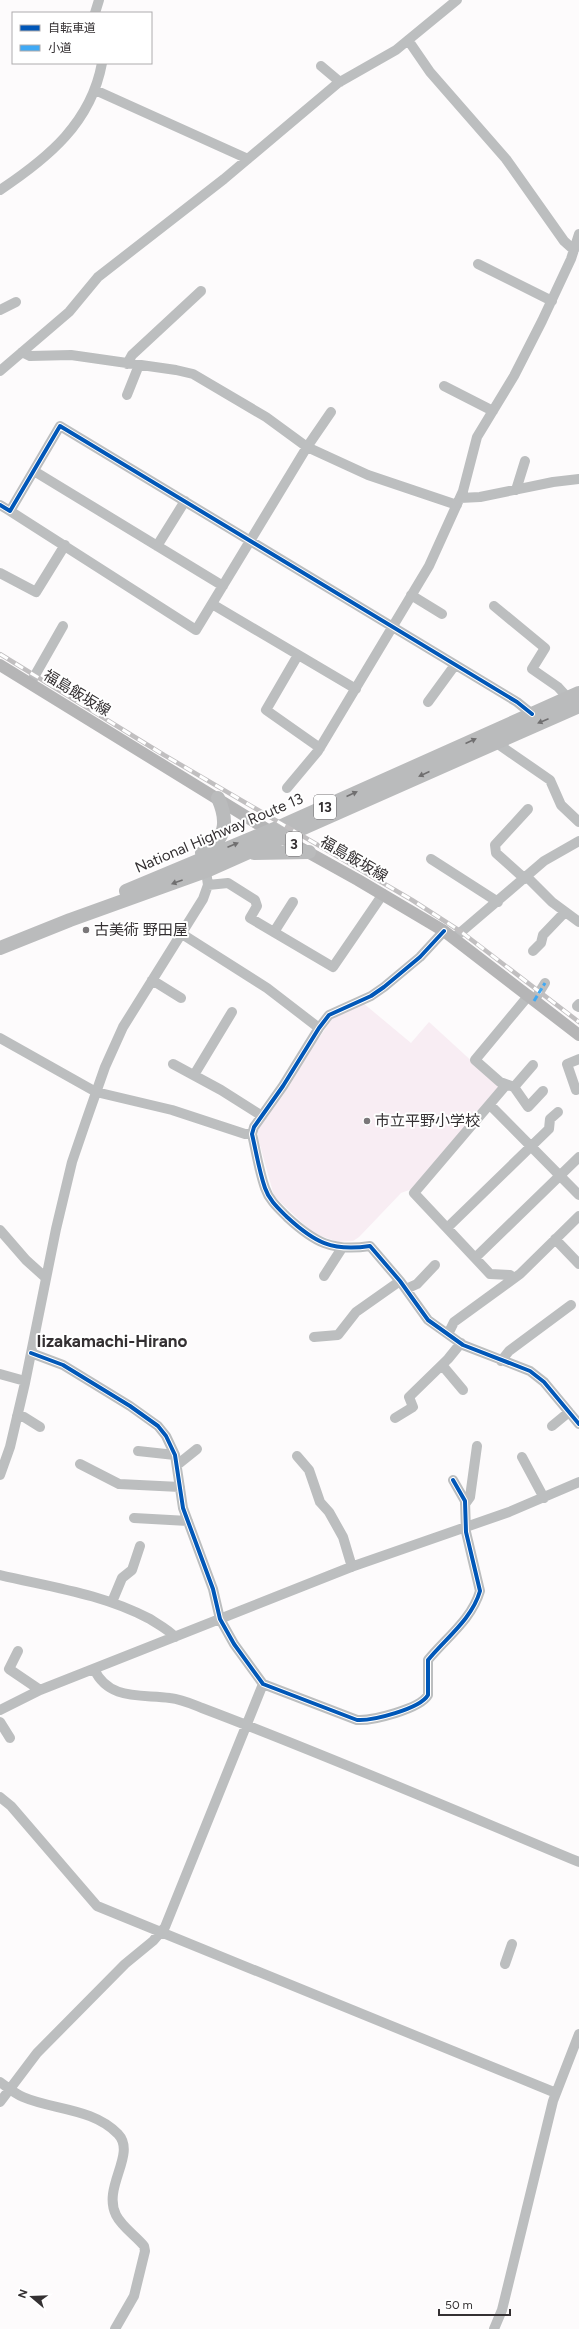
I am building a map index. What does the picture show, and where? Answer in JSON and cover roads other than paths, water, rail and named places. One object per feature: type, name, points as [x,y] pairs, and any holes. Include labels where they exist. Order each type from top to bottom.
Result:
[{"type":"highway","name":"National Highway Route 13","points":[[70,920],[130,889],[268,830],[284,825],[573,695]]},
{"type":"highway","name":"National Highway Route 13","points":[[0,948],[70,920],[206,871],[579,706]]},
{"type":"highway","points":[[130,889],[200,854],[217,842],[222,834],[225,818],[218,798]]},
{"type":"highway","points":[[245,853],[309,852]]},
{"type":"main road","name":"福島飯坂線","points":[[0,665],[281,838],[309,852],[383,894],[444,931],[579,1035]]},
{"type":"street","points":[[95,12],[99,0]]},
{"type":"street","points":[[0,371],[69,312],[98,277],[248,159],[340,82],[396,50],[457,0]]},
{"type":"street","points":[[408,40],[430,72],[506,159],[564,241],[579,266]]},
{"type":"street","points":[[0,190],[49,155],[82,114],[95,90],[102,64]]},
{"type":"street","points":[[321,66],[340,82]]},
{"type":"street","points":[[95,90],[248,159]]},
{"type":"street","points":[[287,788],[320,748],[429,566],[459,501],[477,437],[514,376],[552,300],[579,234]]},
{"type":"street","points":[[478,264],[552,300]]},
{"type":"street","points":[[128,364],[132,355],[201,291]]},
{"type":"street","points":[[0,310],[16,302]]},
{"type":"street","points":[[22,352],[30,356],[70,355],[182,371],[207,381],[266,417],[307,447],[368,475],[459,501],[553,482],[579,479]]},
{"type":"street","points":[[127,395],[139,365]]},
{"type":"street","points":[[444,386],[493,410]]},
{"type":"street","points":[[0,505],[196,630],[307,447],[331,412]]},
{"type":"street","points":[[10,511],[60,426],[455,665],[532,714]]},
{"type":"street","points":[[516,490],[525,461]]},
{"type":"street","points":[[34,471],[223,586]]},
{"type":"street","points":[[158,546],[185,501]]},
{"type":"street","points":[[0,572],[36,592],[65,546]]},
{"type":"street","points":[[411,595],[442,614]]},
{"type":"street","points":[[212,604],[356,689]]},
{"type":"street","points":[[494,606],[545,648],[532,669],[558,687],[573,695]]},
{"type":"street","points":[[30,684],[63,626]]},
{"type":"street","points":[[298,655],[266,710],[320,748]]},
{"type":"street","points":[[428,702],[455,665]]},
{"type":"street","points":[[495,742],[550,780],[561,805],[579,822]]},
{"type":"street","points":[[528,809],[495,845],[496,853],[552,902],[579,922]]},
{"type":"street","points":[[454,938],[498,902],[544,861],[579,841]]},
{"type":"street","points":[[431,859],[498,902]]},
{"type":"street","points":[[0,1475],[10,1447],[72,1162],[96,1092],[123,1027],[203,899],[208,885],[206,871]]},
{"type":"street","points":[[208,885],[228,883],[255,900],[257,906],[250,918],[333,966],[383,894]]},
{"type":"street","points":[[274,932],[293,902]]},
{"type":"street","points":[[534,951],[541,943],[543,935],[565,912]]},
{"type":"street","points":[[444,931],[420,957],[384,987],[371,996],[329,1016],[319,1028],[252,1134],[265,1188],[271,1201],[304,1232],[317,1241],[342,1248],[370,1246],[403,1285],[428,1320],[461,1343],[501,1361],[528,1370],[539,1377],[578,1422]]},
{"type":"street","points":[[182,934],[267,988],[319,1028]]},
{"type":"street","points":[[152,980],[181,998]]},
{"type":"street","points":[[543,1091],[528,1107],[510,1086],[484,1070],[475,1060],[545,983]]},
{"type":"street","points":[[194,1075],[232,1012]]},
{"type":"street","points":[[0,1038],[96,1092],[172,1110],[245,1134],[252,1134]]},
{"type":"street","points":[[576,1090],[567,1064],[579,1059]]},
{"type":"street","points":[[173,1064],[262,1116]]},
{"type":"street","points":[[514,1278],[510,1275],[490,1274],[414,1193],[490,1105],[533,1065]]},
{"type":"street","points":[[490,1105],[579,1195]]},
{"type":"street","points":[[447,1228],[549,1129],[550,1119],[558,1112]]},
{"type":"street","points":[[475,1258],[579,1157]]},
{"type":"street","points":[[448,1334],[454,1322],[514,1278],[579,1216]]},
{"type":"street","points":[[0,1230],[26,1260],[46,1278]]},
{"type":"street","points":[[555,1239],[579,1264]]},
{"type":"street","points":[[324,1276],[342,1248]]},
{"type":"street","points":[[314,1337],[338,1335],[356,1312],[403,1285],[417,1284],[435,1265]]},
{"type":"street","points":[[501,1361],[509,1351],[571,1305]]},
{"type":"street","points":[[395,1418],[413,1407],[409,1397],[442,1366],[461,1343]]},
{"type":"street","points":[[31,1353],[63,1365],[151,1420],[166,1436],[176,1460],[183,1508],[212,1589],[220,1619],[234,1644],[263,1684],[357,1720],[370,1721],[416,1705],[425,1700],[428,1695],[428,1660],[472,1611],[480,1591],[466,1526],[465,1504],[453,1480]]},
{"type":"street","points":[[442,1366],[463,1390]]},
{"type":"street","points":[[0,1374],[25,1381]]},
{"type":"street","points":[[552,1426],[569,1412]]},
{"type":"street","points":[[17,1416],[24,1417],[40,1427]]},
{"type":"street","points":[[465,1504],[470,1497],[476,1446]]},
{"type":"street","points":[[138,1451],[176,1460],[196,1449]]},
{"type":"street","points":[[297,1456],[309,1470],[320,1502],[329,1512],[343,1537],[352,1567]]},
{"type":"street","points":[[522,1457],[544,1498]]},
{"type":"street","points":[[80,1464],[119,1484],[180,1487]]},
{"type":"street","points":[[0,1710],[40,1690],[175,1636],[352,1567],[544,1498],[579,1482]]},
{"type":"street","points":[[134,1518],[188,1521]]},
{"type":"street","points":[[112,1602],[122,1578],[132,1570],[140,1546]]},
{"type":"street","points":[[0,1575],[81,1593],[112,1602],[131,1609],[170,1630],[175,1636]]},
{"type":"street","points":[[18,1651],[10,1669],[40,1690]]},
{"type":"street","points":[[94,1669],[114,1691],[124,1695],[182,1700],[579,1862]]},
{"type":"street","points":[[0,2102],[37,2053],[165,1927],[263,1684]]},
{"type":"street","points":[[0,1722],[10,1738]]},
{"type":"street","points":[[0,1797],[11,1806],[97,1906],[160,1933],[556,2093]]},
{"type":"street","points":[[505,1964],[512,1944]]},
{"type":"street","points":[[494,2329],[502,2310],[556,2093],[579,2034]]},
{"type":"street","points":[[0,2082],[22,2097],[103,2122],[120,2137],[124,2160],[113,2186],[114,2208],[120,2221],[144,2246],[145,2251],[134,2296],[115,2329]]},
{"type":"railway","points":[[0,654],[164,755],[412,900],[460,931],[579,1022]]},
{"type":"place","name":"古美術 野田屋","points":[[86,930]]},
{"type":"place","name":"市立平野小学校","points":[[367,1121]]},
{"type":"district","name":"Iizakamachi-Hirano","points":[[112,1341]]}]
